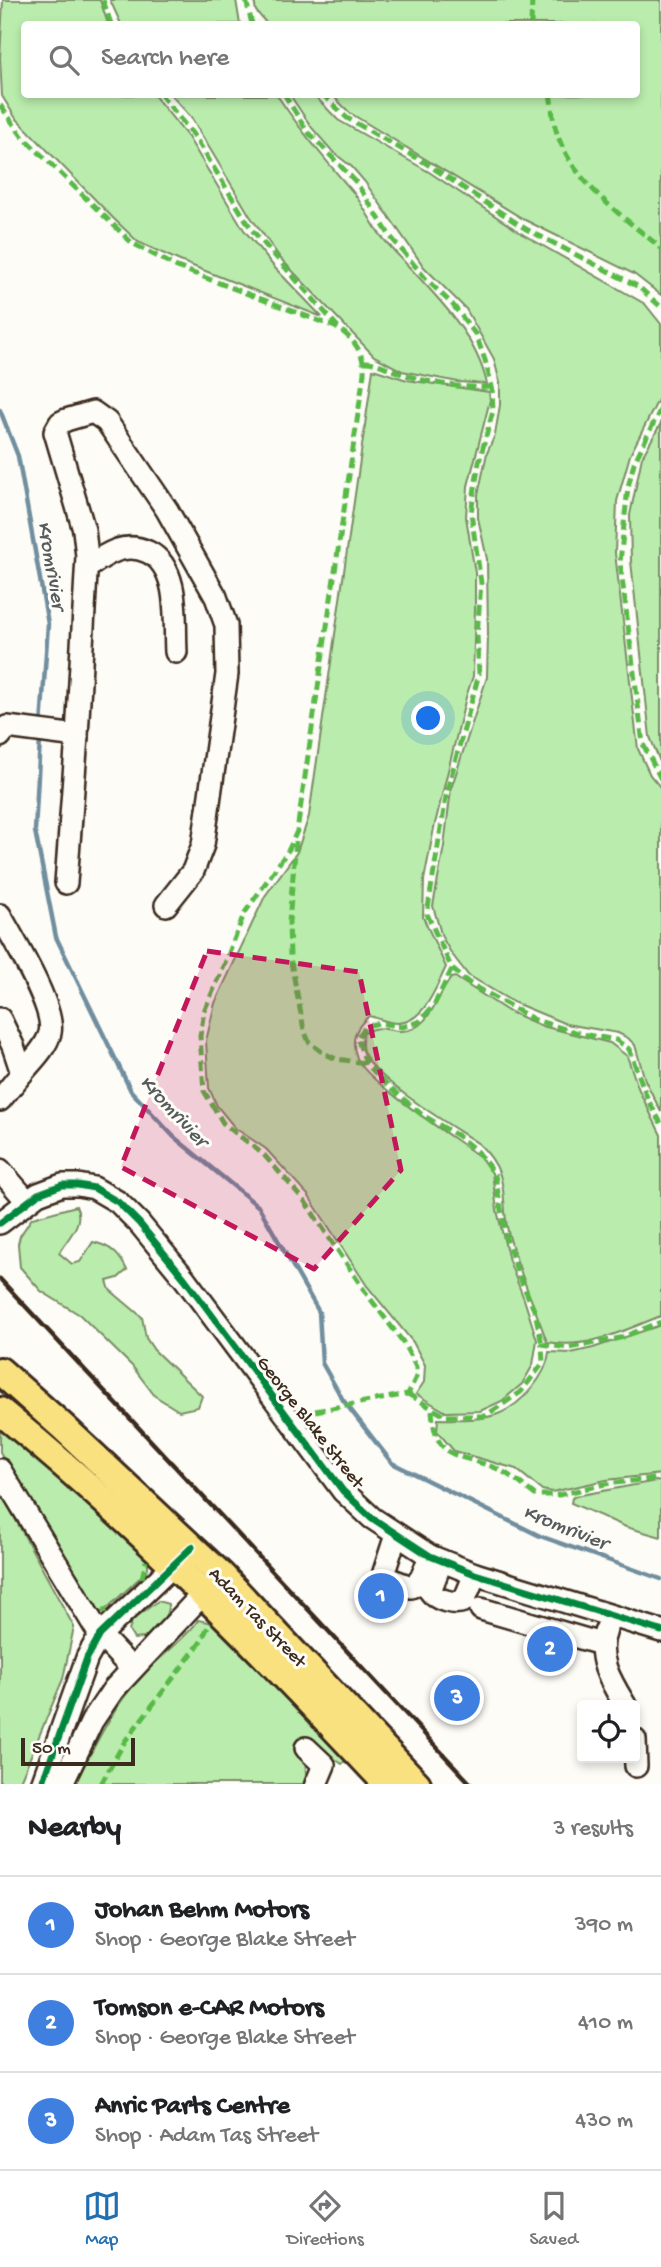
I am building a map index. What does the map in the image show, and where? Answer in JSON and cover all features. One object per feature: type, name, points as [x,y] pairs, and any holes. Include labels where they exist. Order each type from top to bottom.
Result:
[{"type":"main road","name":"Adam Tas Street","points":[[0,1371],[192,1547],[212,1584],[312,1704],[387,1784]]},
{"type":"main road","name":"Adam Tas Street","points":[[0,1411],[60,1460],[173,1566],[212,1584],[417,1784]]},
{"type":"street","points":[[66,883],[67,735],[88,567],[84,530],[55,432],[60,423],[93,412],[103,417],[114,430],[167,510],[216,597],[226,625],[228,674],[204,845],[193,872],[166,905]]},
{"type":"street","points":[[88,567],[118,549],[132,548],[153,555],[168,574],[172,589],[176,652]]},
{"type":"street","points":[[6,732],[67,735]]},
{"type":"street","points":[[0,915],[37,986],[51,1026],[44,1046],[0,1100]]},
{"type":"street","points":[[0,1019],[22,1073]]},
{"type":"street","points":[[0,1170],[27,1201]]},
{"type":"street","name":"George Blake Street","points":[[3,1214],[46,1190],[62,1185],[94,1188],[118,1202],[186,1279],[343,1491],[372,1518],[436,1558],[484,1576],[661,1631]]},
{"type":"street","points":[[0,1470],[100,1635],[131,1668]]},
{"type":"street","points":[[397,1535],[384,1572],[387,1578],[415,1586],[436,1558]]},
{"type":"street","points":[[42,1784],[87,1658],[100,1635],[192,1547]]},
{"type":"street","points":[[436,1558],[430,1591],[433,1595],[456,1604],[464,1601],[484,1576]]},
{"type":"street","points":[[484,1576],[478,1617],[601,1644]]},
{"type":"street","points":[[62,1784],[92,1721],[113,1690],[212,1584]]},
{"type":"street","points":[[612,1615],[601,1644],[611,1681],[622,1700]]},
{"type":"street","points":[[306,1748],[324,1765],[316,1784]]},
{"type":"highlighted area","points":[[207,951],[359,972],[401,1170],[314,1269],[121,1167]]},
{"type":"green space","points":[[3,0],[100,0],[107,21],[21,21],[21,98],[156,98],[188,137],[244,230],[275,268],[322,317],[138,242],[15,117],[2,96],[0,58]]},
{"type":"green space","points":[[110,0],[236,0],[240,21],[120,21]]},
{"type":"green space","points":[[254,0],[661,0],[661,295],[634,274],[525,220],[350,113],[335,98],[640,98],[640,21],[264,21],[256,11]]},
{"type":"green space","points":[[174,98],[279,98],[313,145],[353,192],[382,237],[458,323],[480,363],[487,384],[458,382],[402,371],[374,356],[281,259],[250,216],[191,117]]},
{"type":"green space","points":[[292,98],[317,98],[338,120],[429,172],[524,235],[645,304],[661,324],[661,394],[630,455],[617,501],[615,553],[638,749],[650,775],[661,788],[661,1112],[645,1080],[635,1045],[628,1038],[618,1033],[566,1024],[513,1002],[468,975],[442,937],[433,906],[451,789],[487,677],[487,559],[478,518],[478,495],[487,453],[495,435],[500,405],[500,383],[494,359],[466,309],[424,267],[365,182],[312,128]]},
{"type":"green space","points":[[373,369],[407,380],[489,392],[490,400],[468,486],[466,517],[475,573],[473,676],[434,828],[424,880],[423,917],[446,967],[433,994],[415,1017],[397,1023],[369,1016],[360,1025],[354,1040],[357,1058],[376,1081],[480,1157],[492,1173],[497,1210],[509,1261],[537,1340],[533,1365],[522,1384],[502,1401],[480,1411],[446,1412],[416,1394],[424,1382],[425,1365],[413,1342],[367,1286],[308,1195],[266,1149],[235,1128],[217,1106],[209,1088],[206,1041],[215,1003],[265,896],[297,852],[309,816]]},
{"type":"green space","points":[[661,423],[661,764],[650,737],[631,561],[630,515],[642,457]]},
{"type":"green space","points":[[455,977],[508,1011],[542,1026],[610,1043],[627,1056],[639,1090],[661,1135],[661,1316],[591,1341],[562,1344],[547,1342],[514,1252],[497,1167],[479,1144],[398,1089],[370,1063],[363,1051],[363,1034],[377,1028],[399,1031],[418,1026],[431,1012],[451,978]]},
{"type":"green space","points":[[76,1206],[77,1225],[59,1253],[72,1264],[80,1262],[93,1242],[110,1248],[121,1259],[127,1270],[118,1278],[107,1281],[110,1290],[142,1317],[146,1338],[154,1350],[202,1396],[198,1407],[179,1411],[155,1396],[132,1366],[80,1315],[41,1291],[20,1267],[18,1244],[32,1218]]},
{"type":"green space","points":[[661,1325],[661,1474],[606,1480],[552,1492],[542,1490],[516,1469],[454,1451],[437,1431],[438,1419],[483,1418],[507,1410],[524,1397],[538,1380],[549,1352],[571,1353],[593,1348]]},
{"type":"green space","points":[[0,1425],[148,1555],[148,1568],[145,1573],[103,1612],[98,1612],[92,1606],[0,1452]]},
{"type":"green space","points":[[661,1482],[661,1537],[626,1527],[571,1503],[576,1496]]},
{"type":"green space","points":[[0,1491],[74,1627],[63,1679],[19,1784],[0,1784]]},
{"type":"green space","points":[[158,1601],[168,1604],[164,1619],[144,1638],[134,1639],[129,1631],[132,1620]]},
{"type":"green space","points":[[198,1620],[218,1624],[350,1756],[342,1764],[304,1738],[306,1776],[303,1784],[75,1784],[104,1729],[130,1689]]},
{"type":"waterway","name":"Kromrivier","points":[[0,410],[18,456],[48,624],[41,726]]},
{"type":"waterway","name":"Kromrivier","points":[[40,739],[35,831],[56,937],[131,1091],[174,1137],[259,1207],[319,1312],[322,1363],[343,1400],[392,1463],[540,1536],[661,1579]]},
{"type":"railway","points":[[0,1279],[471,1784]]},
{"type":"marked path","points":[[103,0],[110,21]]},
{"type":"marked path","points":[[246,0],[251,21]]},
{"type":"marked path","points":[[531,21],[532,0]]},
{"type":"marked path","points":[[163,98],[195,137],[252,230],[338,327]]},
{"type":"marked path","points":[[286,98],[307,131],[356,182],[390,236],[426,279],[453,305],[476,335],[492,387],[493,411],[479,462],[471,513],[481,583],[477,635],[479,674],[447,791],[427,914],[452,969],[469,983],[535,1020],[582,1034],[616,1040],[629,1049],[648,1100],[661,1123]]},
{"type":"marked path","points":[[326,98],[347,118],[424,162],[526,229],[639,287],[661,307]]},
{"type":"marked path","points":[[551,98],[560,142],[582,177],[612,208],[661,248]]},
{"type":"marked path","points":[[0,105],[22,136],[132,243],[177,267],[335,327],[352,340],[360,352],[364,366],[297,831],[289,849],[244,914],[204,1011],[200,1036],[204,1091],[223,1123],[264,1155],[304,1200],[366,1293],[403,1342],[416,1367],[416,1377],[408,1394],[299,1414]]},
{"type":"marked path","points":[[364,362],[437,383],[492,387]]},
{"type":"marked path","points":[[661,408],[634,463],[628,487],[620,562],[643,744],[661,779]]},
{"type":"marked path","points":[[296,841],[289,922],[290,957],[304,1030],[309,1042],[322,1052],[336,1059],[366,1063]]},
{"type":"marked path","points":[[452,969],[434,1005],[419,1022],[402,1027],[380,1023],[366,1026],[357,1038],[366,1063],[384,1082],[421,1114],[458,1136],[478,1152],[495,1175],[506,1238],[535,1312],[542,1344]]},
{"type":"marked path","points":[[408,1394],[445,1416],[485,1416],[521,1392],[543,1363],[542,1344],[569,1348],[620,1338],[661,1322]]},
{"type":"marked path","points":[[432,1410],[437,1438],[449,1452],[493,1467],[535,1495],[559,1495],[605,1484],[661,1478]]},
{"type":"marked path","points":[[142,1578],[146,1561]]},
{"type":"marked path","points":[[102,1610],[107,1610]]},
{"type":"marked path","points":[[101,1784],[125,1741],[200,1643],[210,1623]]},
{"type":"cycle path","points":[[0,1223],[38,1194],[62,1185],[94,1188],[118,1202],[185,1279],[343,1491],[372,1518],[430,1556],[475,1574],[661,1631]]},
{"type":"cycle path","points":[[42,1784],[87,1658],[100,1635],[192,1547]]},
{"type":"place","name":"Johan Behm Motors","points":[[381,1596]]},
{"type":"place","name":"Tomson e-CAR Motors","points":[[550,1649]]},
{"type":"place","name":"Anric Parts Centre","points":[[457,1698]]}]
